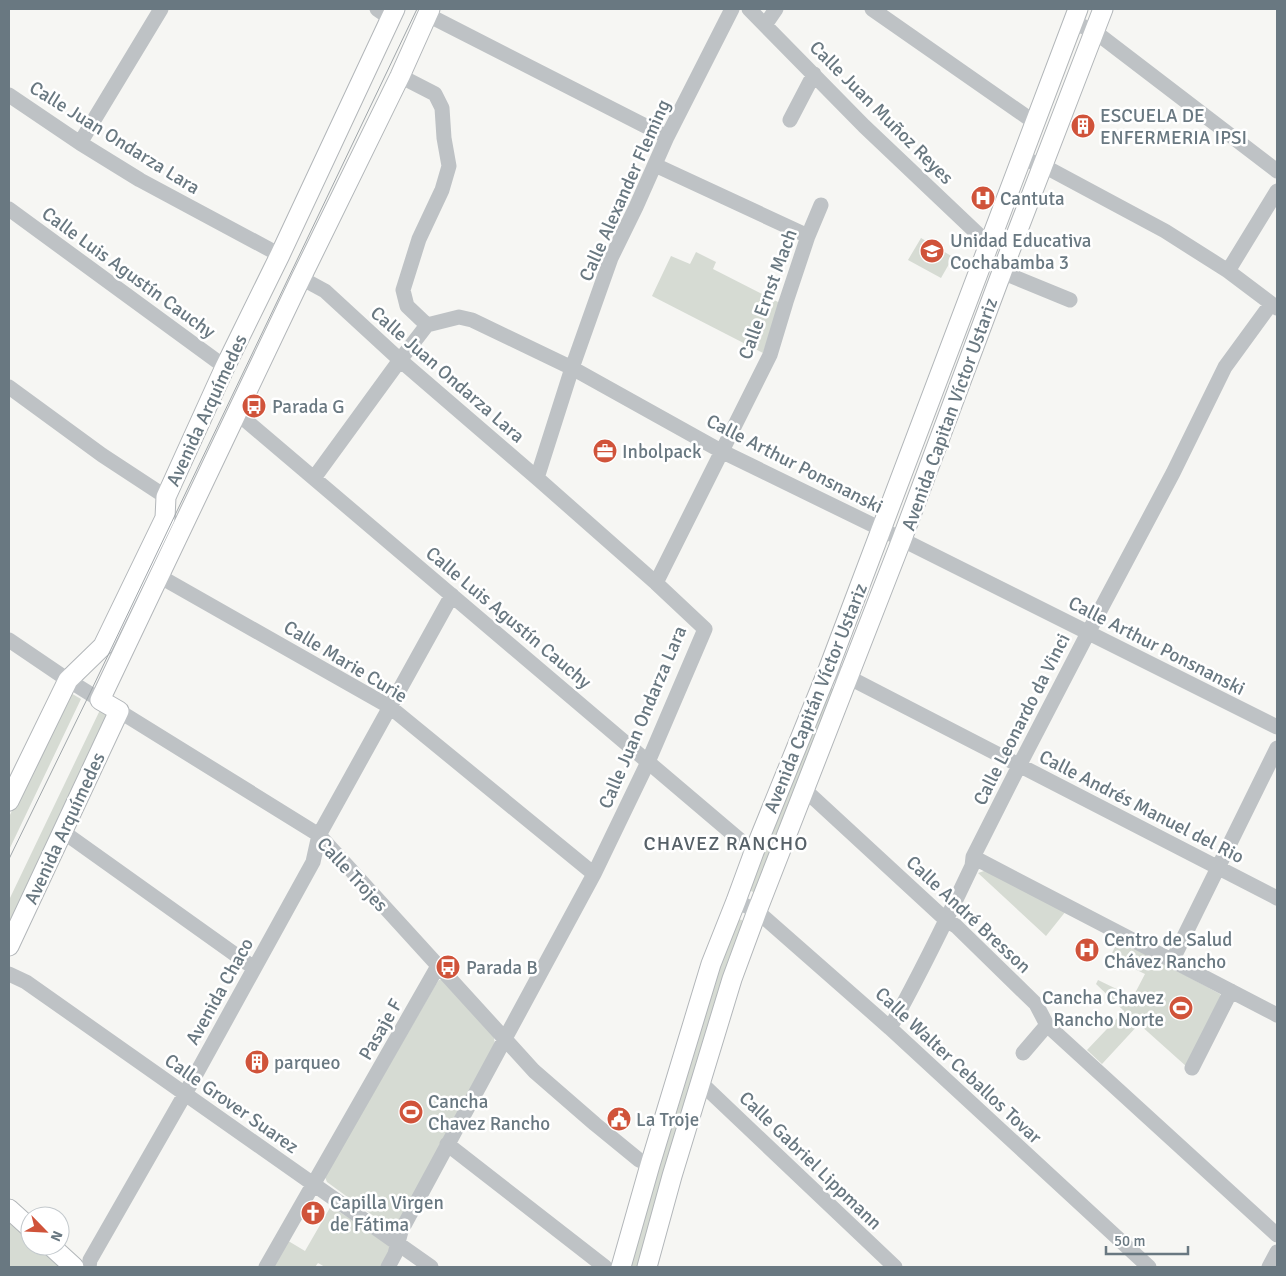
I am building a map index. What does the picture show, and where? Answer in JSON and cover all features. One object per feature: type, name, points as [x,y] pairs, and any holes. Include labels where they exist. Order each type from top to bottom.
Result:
[{"type":"main road","name":"Avenida Capitan Víctor Ustariz","points":[[902,539],[1042,165],[1103,9]]},
{"type":"main road","name":"Avenida Arquímedes","points":[[11,793],[68,680],[103,646],[164,518],[166,497],[225,367],[280,255],[387,12]]},
{"type":"main road","name":"Avenida Arquímedes","points":[[100,700],[429,12]]},
{"type":"main road","name":"Avenida Capitan Víctor Ustariz","points":[[881,529],[1075,15]]},
{"type":"main road","name":"Avenida Capitán Víctor Ustariz","points":[[621,1267],[711,964],[828,670],[881,529]]},
{"type":"main road","name":"Avenida Capitán Víctor Ustariz","points":[[647,1267],[672,1176],[732,979],[902,539]]},
{"type":"main road","name":"Calle Trojes","points":[[100,700],[119,711]]},
{"type":"main road","name":"Avenida Arquímedes","points":[[9,946],[119,711]]},
{"type":"main road","points":[[9,1209],[20,1219]]},
{"type":"main road","points":[[62,1256],[74,1267]]},
{"type":"street","points":[[80,143],[161,9]]},
{"type":"street","name":"Calle Alexander Fleming","points":[[537,478],[572,368],[611,258],[667,137],[732,9]]},
{"type":"street","name":"Calle Juan Muñoz Reyes","points":[[749,9],[864,126],[981,237],[989,241]]},
{"type":"street","points":[[765,24],[776,9]]},
{"type":"street","points":[[872,9],[1034,122]]},
{"type":"street","points":[[429,12],[667,137]]},
{"type":"street","points":[[1075,15],[1276,166]]},
{"type":"street","points":[[790,120],[814,74]]},
{"type":"street","points":[[314,478],[428,324],[407,306],[404,290],[419,239],[442,190],[449,166],[444,138],[442,108],[435,94],[400,76]]},
{"type":"street","name":"Calle Juan Ondarza Lara","points":[[9,95],[80,143],[140,180],[280,255]]},
{"type":"street","points":[[1020,158],[1042,165],[1165,231],[1228,271],[1274,306]]},
{"type":"street","points":[[655,165],[808,236]]},
{"type":"street","points":[[1228,271],[1277,191]]},
{"type":"street","name":"Calle Ernst Mach","points":[[656,583],[770,355],[808,236],[821,205]]},
{"type":"street","name":"Calle Luis Agustín Cauchy","points":[[9,208],[225,367]]},
{"type":"street","points":[[1002,272],[1070,300]]},
{"type":"street","name":"Calle Juan Ondarza Lara","points":[[301,278],[325,290],[400,360],[537,478],[705,629],[648,762],[594,874],[506,1039],[447,1144],[401,1232],[395,1254],[388,1267]]},
{"type":"street","name":"Calle Leonardo da Vinci","points":[[890,1028],[946,920],[972,866],[974,857],[1020,764],[1173,473],[1225,367],[1274,306]]},
{"type":"street","name":"Calle Arthur Ponsnanski","points":[[428,324],[459,317],[472,320],[572,368],[721,450],[1277,727]]},
{"type":"street","points":[[9,387],[102,455],[166,497]]},
{"type":"street","name":"Calle Luis Agustín Cauchy","points":[[237,413],[754,852]]},
{"type":"street","name":"Calle Marie Curie","points":[[159,576],[390,707],[594,874]]},
{"type":"street","name":"Avenida Chaco","points":[[90,1267],[90,1260],[185,1094],[313,862],[319,835],[452,595]]},
{"type":"street","name":"Calle Trojes","points":[[9,640],[100,700]]},
{"type":"street","name":"Calle Andrés Manuel del Rio","points":[[828,670],[848,677],[1020,764],[1277,898]]},
{"type":"street","name":"Calle Trojes","points":[[119,711],[319,835],[534,1071],[639,1160],[650,1165]]},
{"type":"street","points":[[1172,961],[1277,748]]},
{"type":"street","name":"Calle André Bresson","points":[[805,790],[946,920],[956,926],[1036,1004],[1047,1025],[1277,1235]]},
{"type":"street","points":[[62,831],[254,968]]},
{"type":"street","points":[[974,857],[1277,1016]]},
{"type":"street","name":"Calle Walter Ceballos Tovar","points":[[736,901],[757,911],[890,1028],[1149,1267]]},
{"type":"street","name":"Pasaje F","points":[[266,1267],[438,966]]},
{"type":"street","name":"Calle Grover Suarez","points":[[9,974],[26,982],[431,1267]]},
{"type":"street","points":[[1192,1068],[1231,991]]},
{"type":"street","points":[[1023,1053],[1047,1025]]},
{"type":"street","name":"Calle Gabriel Lippmann","points":[[700,1082],[895,1267]]},
{"type":"street","points":[[447,1144],[605,1267]]},
{"type":"street","points":[[1269,1267],[1277,1252]]},
{"type":"shaded area","points":[[921,238],[953,257],[941,278],[908,260]]},
{"type":"shaded area","points":[[696,252],[716,262],[713,269],[780,303],[763,353],[652,296],[671,256],[690,264]]},
{"type":"shaded area","points":[[831,687],[835,691],[756,893],[753,892],[749,890],[826,688]]},
{"type":"shaded area","points":[[69,692],[81,699],[9,850],[9,817]]},
{"type":"shaded area","points":[[100,710],[110,715],[9,927],[9,900]]},
{"type":"shaded area","points":[[989,871],[1066,911],[1046,936],[978,873]]},
{"type":"shaded area","points":[[737,919],[742,920],[744,923],[639,1267],[630,1267],[715,978]]},
{"type":"shaded area","points":[[1119,939],[1220,994],[1221,997],[1187,1067],[1139,1024],[1102,1064],[1087,1050],[1124,1011],[1096,984],[1098,980],[1133,997],[1145,974],[1110,957]]},
{"type":"shaded area","points":[[439,980],[445,980],[493,1033],[495,1044],[398,1226],[390,1228],[327,1182],[325,1177]]},
{"type":"shaded area","points":[[331,1206],[388,1245],[391,1249],[384,1267],[325,1267],[318,1263],[315,1267],[270,1267],[285,1239],[305,1251]]},
{"type":"shaded area","points":[[9,1220],[20,1230],[20,1256],[49,1256],[59,1265],[55,1267],[9,1267]]},
{"type":"tram line","points":[[9,859],[417,9]]},
{"type":"place","name":"ESCUELA DE ENFERMERIA IPSI","points":[[1083,126]]},
{"type":"place","name":"Cantuta","points":[[983,198]]},
{"type":"place","name":"Unidad Educativa Cochabamba 3","points":[[932,251]]},
{"type":"place","name":"Parada G","points":[[254,406]]},
{"type":"place","name":"Inbolpack","points":[[605,451]]},
{"type":"place","name":"Centro de Salud Chávez Rancho","points":[[1087,950]]},
{"type":"place","name":"Parada B","points":[[448,967]]},
{"type":"place","name":"Cancha Chavez Rancho Norte","points":[[1181,1008]]},
{"type":"place","name":"parqueo","points":[[257,1062]]},
{"type":"place","name":"Cancha Chavez Rancho","points":[[411,1112]]},
{"type":"place","name":"La Troje","points":[[619,1119]]},
{"type":"place","name":"Capilla Virgen de Fátima","points":[[313,1213]]},
{"type":"district","name":"CHAVEZ RANCHO","points":[[726,843]]}]
